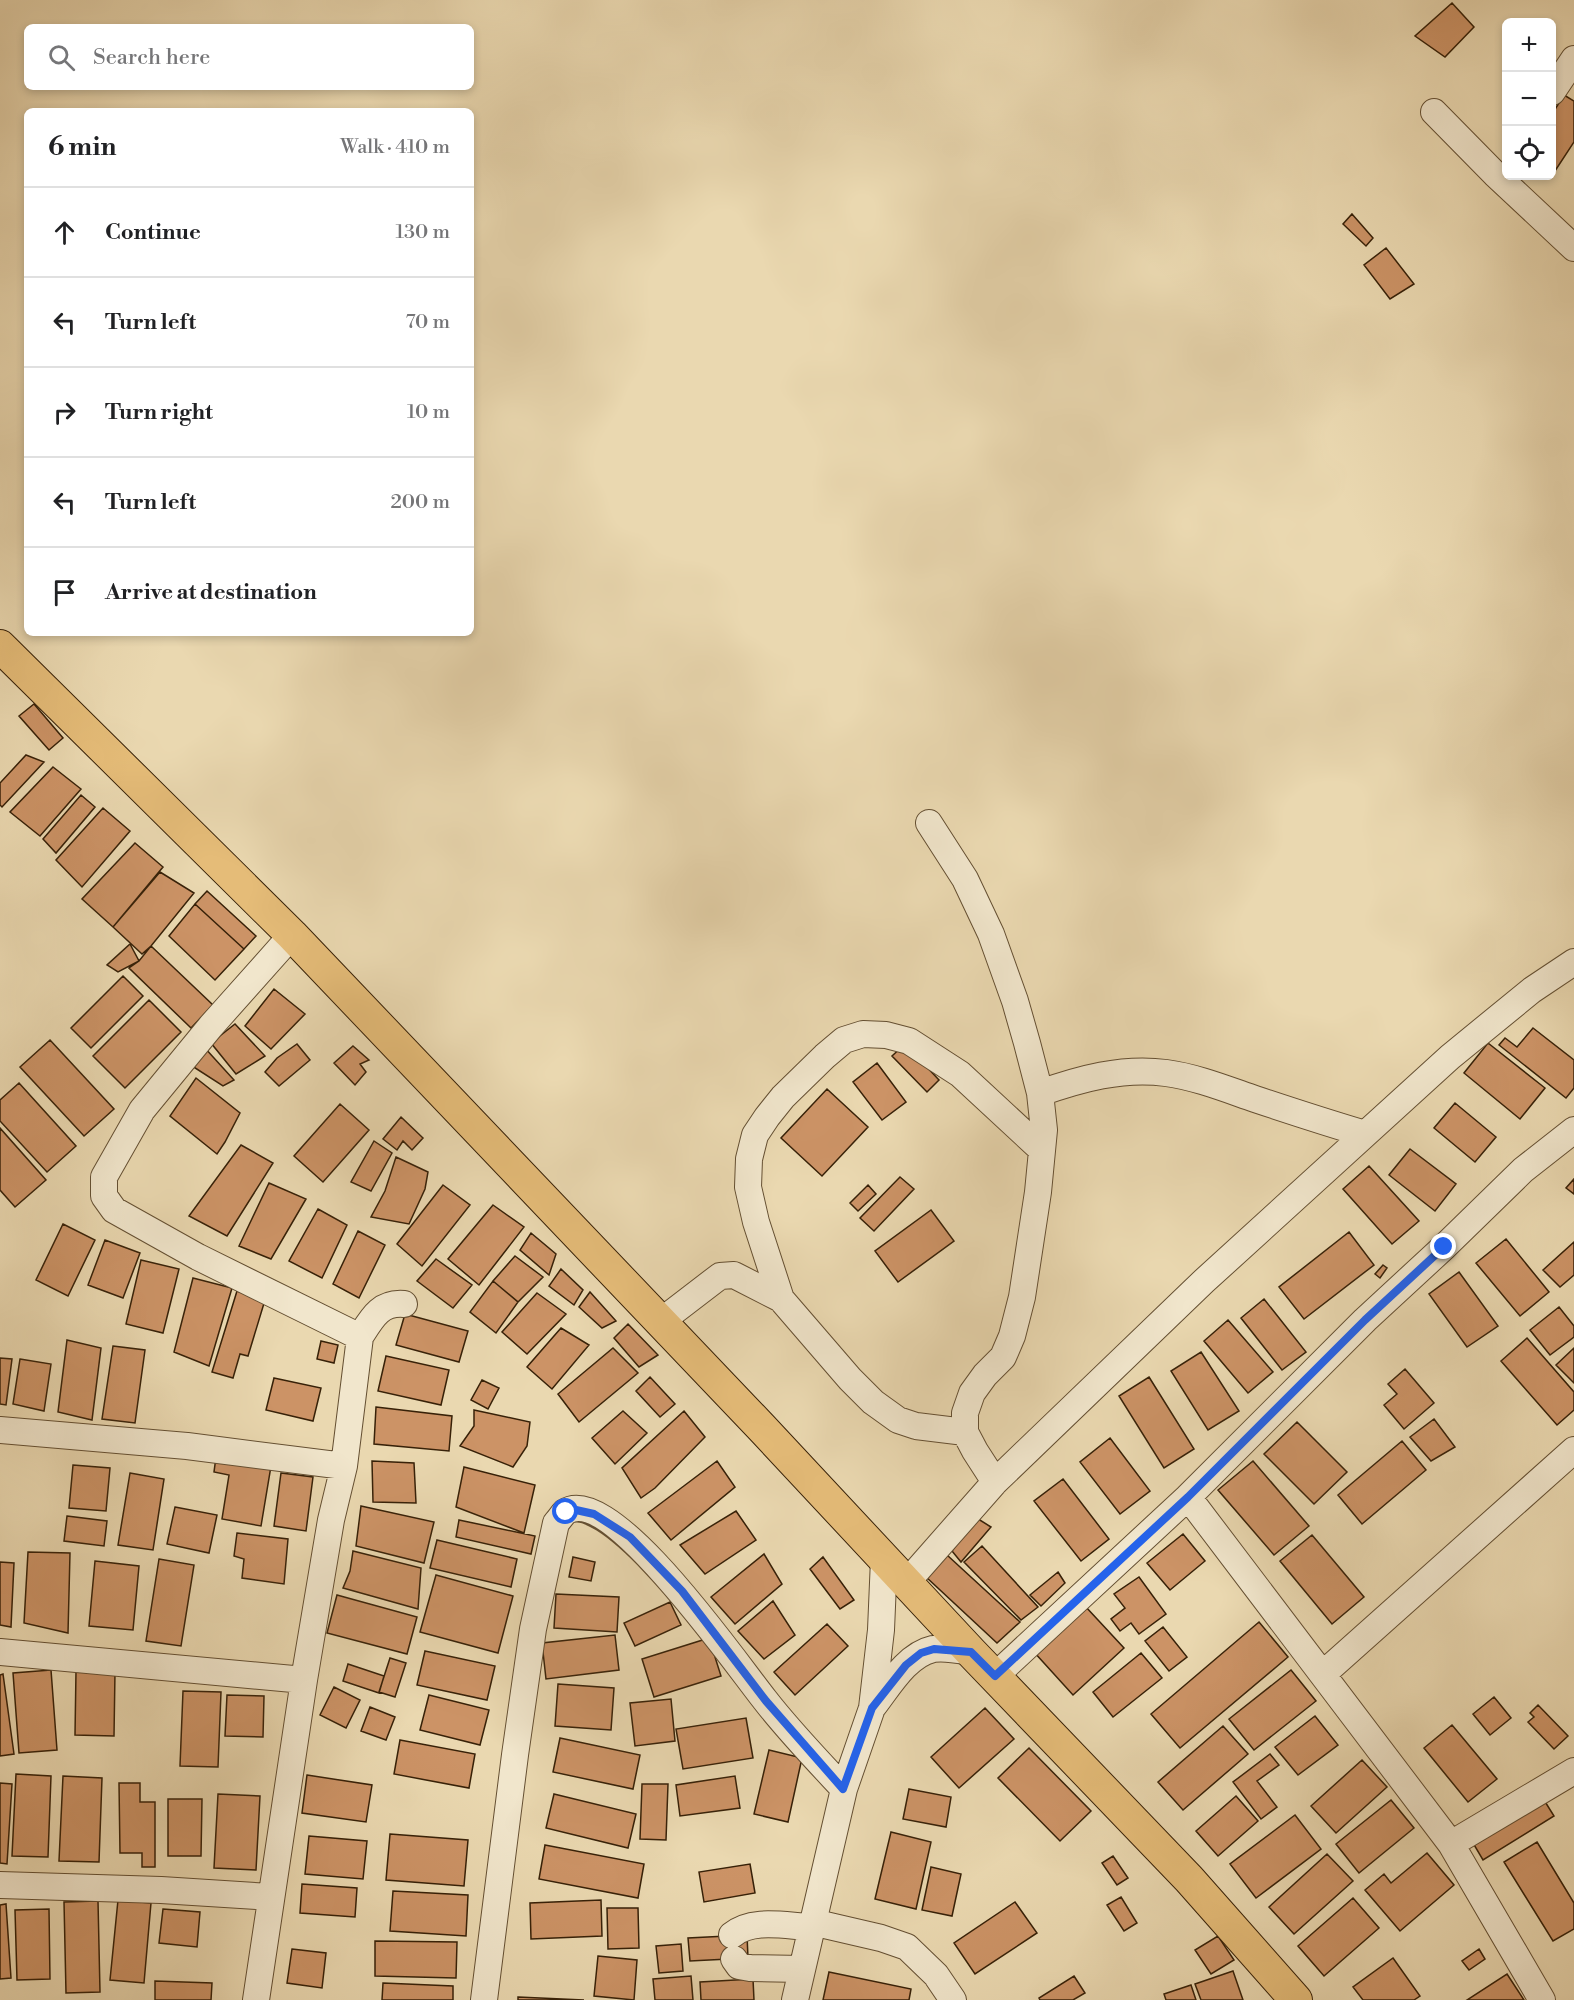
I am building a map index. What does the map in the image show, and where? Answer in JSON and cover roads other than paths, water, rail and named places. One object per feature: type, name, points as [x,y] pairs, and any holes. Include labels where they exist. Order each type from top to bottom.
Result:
[{"type":"main road","points":[[0,646],[292,935],[1189,1879],[1296,2000]]},
{"type":"street","points":[[1556,85],[1574,59]]},
{"type":"street","points":[[1434,112],[1501,166],[1574,248]]},
{"type":"street","points":[[929,823],[964,879],[991,934],[1016,1001],[1040,1093],[1044,1130],[1038,1192],[1022,1297],[1012,1336],[1003,1357],[985,1375],[972,1393],[965,1413],[965,1432],[995,1482]]},
{"type":"street","points":[[292,935],[211,1026],[142,1110],[104,1177],[104,1196],[114,1210],[189,1252],[360,1337]]},
{"type":"street","points":[[907,1582],[995,1482],[1204,1281],[1450,1057],[1533,990],[1574,962]]},
{"type":"street","points":[[781,1299],[748,1187],[749,1159],[755,1135],[766,1117],[783,1097],[844,1040],[863,1034],[886,1035],[909,1041],[960,1074],[1042,1150]]},
{"type":"street","points":[[1040,1093],[1069,1082],[1099,1075],[1129,1072],[1165,1073],[1197,1080],[1365,1134]]},
{"type":"street","points":[[995,1676],[1188,1497],[1365,1320],[1523,1170],[1574,1130]]},
{"type":"street","points":[[660,1322],[720,1276],[734,1275],[781,1299],[850,1380],[873,1402],[898,1420],[916,1426],[965,1432]]},
{"type":"street","points":[[256,2000],[304,1680],[331,1520],[344,1466],[360,1337],[371,1319],[383,1307],[393,1303],[404,1304]]},
{"type":"street","points":[[0,1430],[187,1446],[344,1466]]},
{"type":"street","points":[[1323,1674],[1574,1450]]},
{"type":"street","points":[[1188,1497],[1451,1844],[1542,2000]]},
{"type":"street","points":[[484,2000],[533,1629],[556,1523],[566,1512],[576,1510],[594,1514],[630,1537],[682,1591],[766,1701],[843,1789]]},
{"type":"street","points":[[795,2000],[836,1828],[843,1789],[872,1708],[882,1630],[884,1559]]},
{"type":"street","points":[[872,1708],[906,1665],[921,1653],[934,1649],[971,1652]]},
{"type":"street","points":[[0,1652],[304,1680]]},
{"type":"street","points":[[1451,1844],[1574,1771]]},
{"type":"street","points":[[0,1885],[161,1890],[271,1897]]},
{"type":"street","points":[[802,1969],[740,1966],[733,1947],[741,1928],[753,1924],[812,1924],[881,1938],[907,1947],[936,1975],[953,2000]]}]
